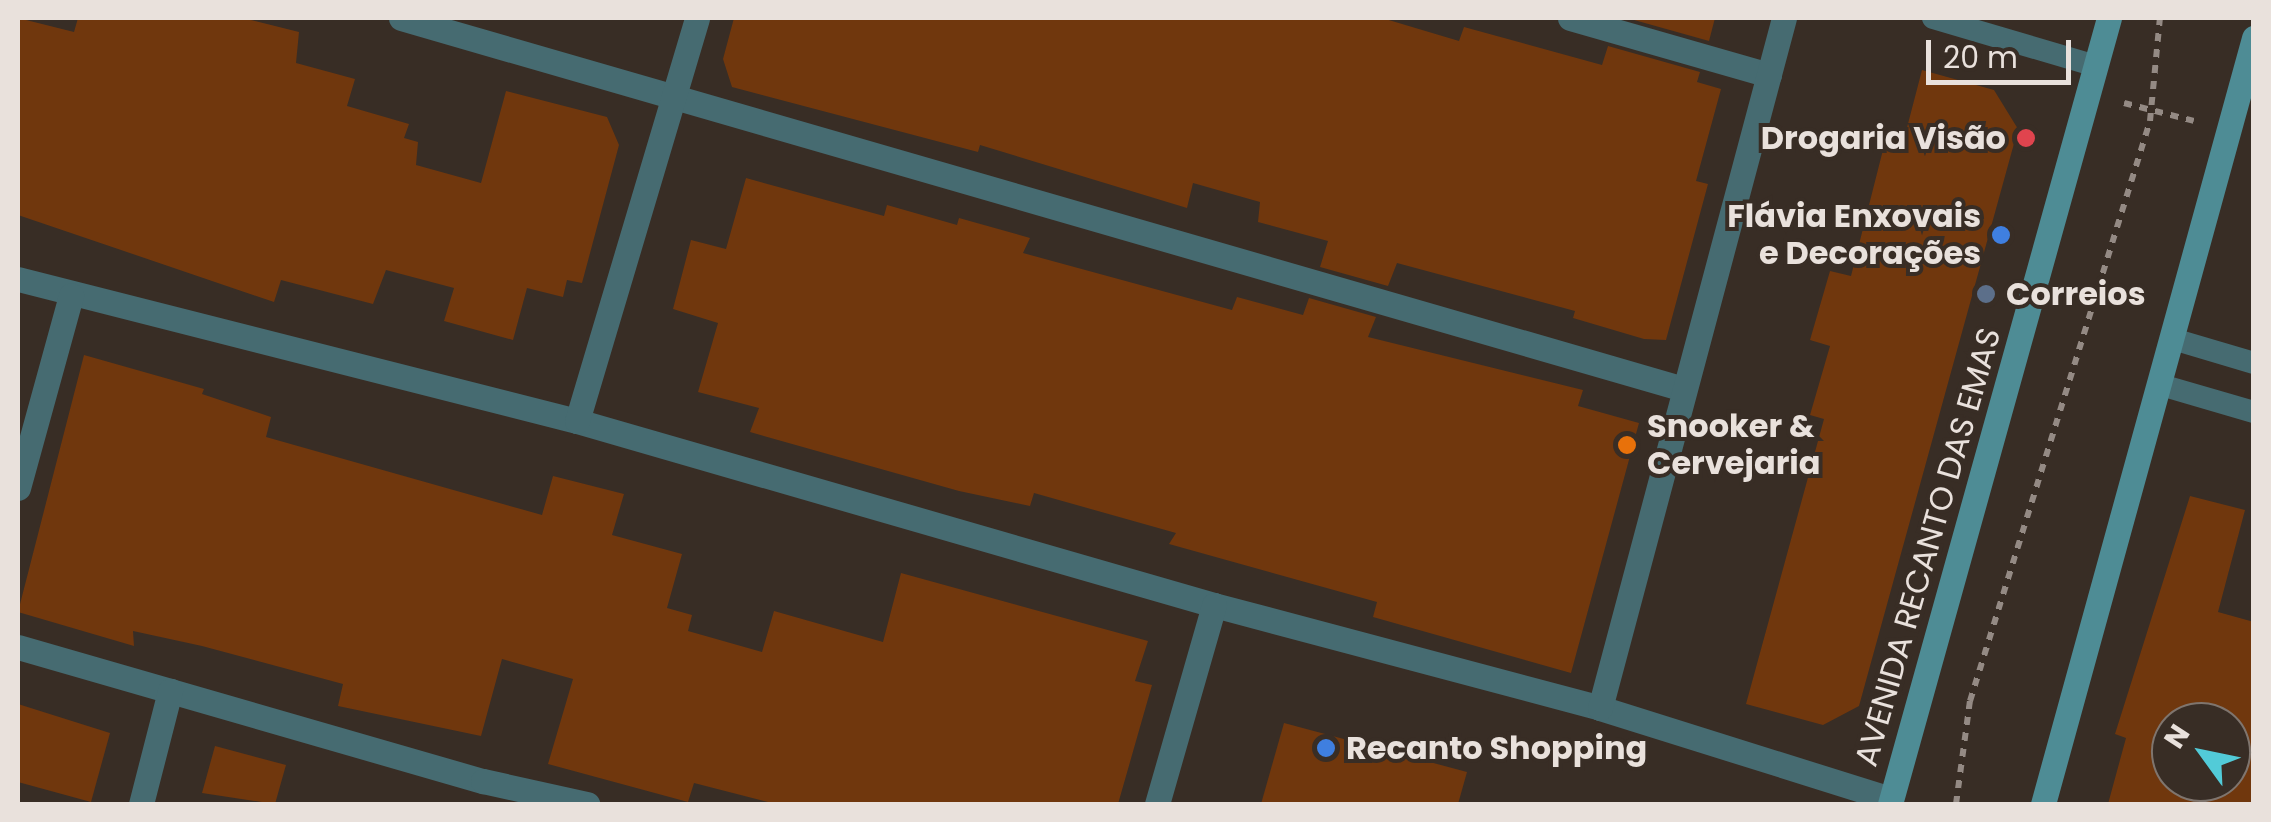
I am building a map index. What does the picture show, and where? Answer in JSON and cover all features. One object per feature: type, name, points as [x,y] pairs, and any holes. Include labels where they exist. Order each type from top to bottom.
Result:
[{"type":"main road","name":"AVENIDA RECANTO DAS EMAS","points":[[1890,802],[2109,18]]},
{"type":"main road","points":[[2043,804],[2254,38]]},
{"type":"street","points":[[400,18],[1684,389]]},
{"type":"street","points":[[577,421],[697,18]]},
{"type":"street","points":[[1570,18],[1769,75]]},
{"type":"street","points":[[1600,708],[1784,18]]},
{"type":"street","points":[[18,279],[577,421],[1214,605],[1600,708],[1890,802]]},
{"type":"street","points":[[18,488],[71,295]]},
{"type":"street","points":[[1156,804],[1214,605]]},
{"type":"street","points":[[18,646],[170,691],[480,793],[587,804]]},
{"type":"street","points":[[141,804],[170,691]]},
{"type":"lane","points":[[1933,18],[2096,66]]},
{"type":"lane","points":[[2173,339],[2254,363]]},
{"type":"lane","points":[[2161,385],[2254,412]]},
{"type":"path","points":[[1956,804],[1970,701],[2151,110],[2160,18]]},
{"type":"path","points":[[2088,93],[2229,130]]},
{"type":"building","points":[[18,18],[74,32],[78,18],[243,18],[299,32],[296,63],[355,79],[347,106],[409,124],[404,138],[418,142],[416,165],[481,183],[506,91],[607,117],[619,145],[582,283],[567,280],[563,297],[527,288],[513,340],[444,321],[454,288],[386,270],[373,304],[281,280],[274,302],[18,215]]},
{"type":"building","points":[[734,18],[1382,18],[1459,41],[1464,27],[1602,65],[1608,46],[1700,72],[1697,82],[1721,89],[1696,181],[1708,184],[1666,340],[1644,339],[1573,318],[1575,311],[1397,263],[1388,286],[1320,267],[1328,241],[1258,222],[1260,202],[1193,183],[1187,208],[980,145],[978,152],[732,87],[723,59]]},
{"type":"building","points":[[1627,18],[1715,18],[1709,41]]},
{"type":"building","points":[[1922,70],[1994,90],[2018,129],[1859,706],[1823,725],[1746,704],[1824,419],[1810,415],[1830,346],[1810,340],[1830,271],[1851,276],[1887,134],[1904,139]]},
{"type":"building","points":[[746,178],[884,216],[887,205],[957,225],[959,218],[1030,238],[1023,253],[1232,310],[1237,297],[1303,315],[1309,298],[1376,317],[1368,337],[1583,390],[1578,406],[1639,423],[1571,673],[1373,617],[1377,602],[1169,544],[1176,533],[1034,493],[1030,506],[959,491],[750,432],[759,408],[698,392],[718,323],[673,309],[691,240],[726,249]]},
{"type":"building","points":[[84,355],[204,389],[202,394],[271,417],[266,437],[542,515],[553,476],[624,494],[612,535],[682,554],[667,608],[692,615],[688,631],[762,652],[774,611],[883,642],[901,573],[1148,641],[1135,681],[1152,685],[1118,804],[776,804],[694,783],[688,802],[548,764],[573,679],[502,659],[481,736],[338,706],[343,684],[202,646],[133,631],[134,646],[18,612]]},
{"type":"building","points":[[2190,496],[2245,510],[2218,612],[2254,622],[2254,804],[2108,804],[2126,738],[2115,734]]},
{"type":"building","points":[[18,704],[110,733],[91,802],[18,782]]},
{"type":"building","name":"Recanto Shopping","points":[[1284,723],[1467,772],[1458,804],[1261,804]]},
{"type":"building","points":[[215,746],[286,765],[275,804],[202,793]]},
{"type":"place","name":"Drogaria Visão","points":[[2026,138]]},
{"type":"place","name":"Flávia Enxovais e Decorações","points":[[2001,235]]},
{"type":"place","name":"Correios","points":[[1986,294]]},
{"type":"place","name":"Snooker & Cervejaria","points":[[1627,445]]},
{"type":"place","name":"Recanto Shopping","points":[[1326,748]]}]
